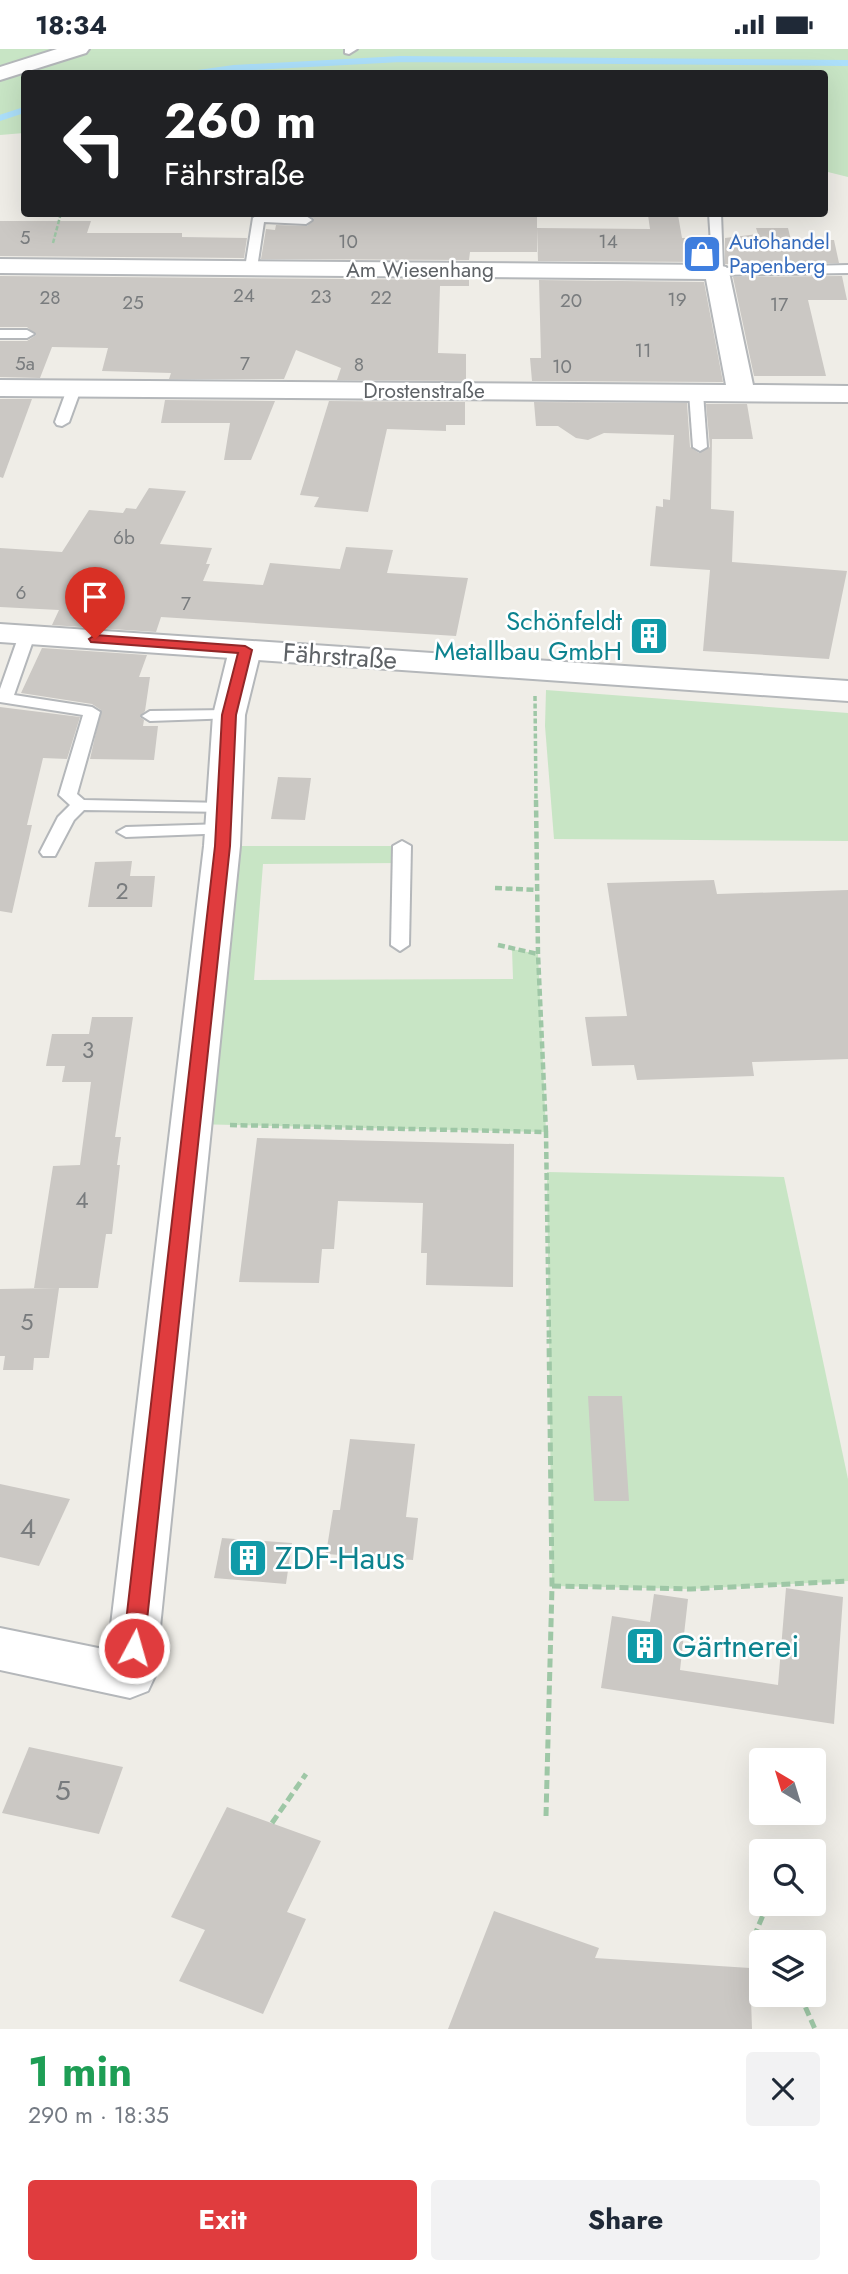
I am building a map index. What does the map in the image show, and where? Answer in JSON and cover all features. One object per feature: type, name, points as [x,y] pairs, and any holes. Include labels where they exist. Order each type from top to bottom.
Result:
[{"type":"street","points":[[0,74],[79,49]]},
{"type":"street","name":"Am Wiesenhang","points":[[0,266],[717,272]]},
{"type":"street","points":[[717,272],[741,393]]},
{"type":"street","name":"Drostenstraße","points":[[0,388],[848,394]]},
{"type":"street","name":"Fährstraße","points":[[13,634],[848,691]]},
{"type":"street","points":[[0,1649],[130,1676],[224,819],[229,715],[245,650]]},
{"type":"lane","points":[[715,217],[717,272],[848,269]]},
{"type":"lane","points":[[251,268],[259,218],[306,220]]},
{"type":"lane","points":[[0,334],[27,334]]},
{"type":"lane","points":[[62,422],[74,389]]},
{"type":"lane","points":[[696,393],[700,447]]},
{"type":"lane","points":[[13,634],[5,698],[92,712],[68,795],[80,805],[224,819]]},
{"type":"lane","points":[[150,716],[229,715]]},
{"type":"lane","points":[[49,852],[67,817],[80,805]]},
{"type":"lane","points":[[126,832],[224,819]]},
{"type":"lane","points":[[400,945],[402,846]]},
{"type":"path","points":[[537,670],[538,954],[546,1132],[552,1586],[546,1816]]},
{"type":"path","points":[[495,888],[537,890]]},
{"type":"path","points":[[498,945],[538,954]]},
{"type":"path","points":[[192,1124],[546,1132]]},
{"type":"path","points":[[552,1586],[691,1589],[848,1581]]},
{"type":"path","points":[[272,1823],[306,1774]]},
{"type":"path","points":[[805,2007],[815,2029]]},
{"type":"green space","points":[[0,49],[63,49],[0,69]]},
{"type":"green space","points":[[90,49],[848,49],[848,177],[828,172],[828,70],[25,70]]},
{"type":"green space","points":[[21,71],[21,133],[0,135],[0,78]]},
{"type":"green space","points":[[546,690],[848,713],[848,841],[554,839],[545,726]]},
{"type":"green space","points":[[222,846],[402,846],[401,863],[263,864],[254,980],[513,979],[512,949],[538,954],[546,1132],[192,1124]]},
{"type":"green space","points":[[547,1172],[784,1177],[848,1479],[848,1581],[691,1589],[552,1586]]},
{"type":"building","points":[[311,217],[537,217],[537,252],[470,252],[469,260],[261,259],[266,229],[275,230],[276,225],[307,226],[314,219]]},
{"type":"building","points":[[648,217],[678,217],[682,238],[708,238],[710,262],[538,261],[537,228],[650,229]]},
{"type":"building","points":[[0,221],[91,221],[87,233],[182,233],[182,237],[247,238],[244,258],[0,256]]},
{"type":"building","points":[[756,228],[788,228],[791,240],[834,240],[839,263],[725,264],[725,238],[758,234]]},
{"type":"building","points":[[0,276],[469,280],[469,286],[440,286],[438,353],[466,354],[466,381],[337,380],[341,368],[296,350],[284,379],[169,379],[171,373],[102,371],[108,348],[52,347],[40,378],[0,377],[0,341],[27,341],[36,335],[27,327],[0,327]]},
{"type":"building","points":[[842,276],[847,300],[808,300],[826,376],[754,376],[733,277]]},
{"type":"building","points":[[539,280],[704,282],[723,382],[532,381],[530,358],[541,358]]},
{"type":"building","points":[[0,399],[32,399],[3,478],[0,477]]},
{"type":"building","points":[[165,400],[275,401],[251,460],[224,460],[230,423],[161,423]]},
{"type":"building","points":[[329,401],[465,402],[465,425],[446,425],[446,431],[387,429],[368,512],[314,507],[319,497],[300,495]]},
{"type":"building","points":[[534,402],[687,403],[690,447],[699,453],[710,447],[706,404],[747,404],[753,439],[712,439],[711,509],[734,511],[732,562],[847,571],[829,659],[703,651],[710,570],[650,566],[656,506],[663,507],[663,499],[670,500],[674,435],[604,433],[588,440],[576,438],[558,426],[536,426]]},
{"type":"building","points":[[149,488],[186,491],[160,544],[212,548],[206,564],[210,564],[203,581],[263,585],[270,563],[340,569],[346,547],[393,550],[387,573],[468,578],[456,636],[161,617],[156,632],[52,625],[59,610],[0,607],[0,548],[62,552],[89,510],[123,513],[126,508],[136,509]]},
{"type":"building","points":[[42,648],[147,655],[139,677],[150,677],[145,711],[140,717],[144,720],[143,726],[158,726],[154,760],[90,759],[101,710],[92,704],[21,693]]},
{"type":"building","points":[[0,707],[80,717],[67,759],[43,758],[27,825],[32,825],[12,913],[0,911]]},
{"type":"building","points":[[278,777],[311,778],[305,820],[271,819]]},
{"type":"building","points":[[132,861],[130,876],[155,876],[152,907],[88,907],[95,862]]},
{"type":"building","points":[[714,880],[717,894],[848,890],[848,1059],[752,1062],[754,1076],[637,1080],[634,1065],[592,1066],[585,1017],[627,1016],[607,883]]},
{"type":"building","points":[[92,1017],[133,1017],[115,1137],[121,1137],[112,1234],[106,1234],[98,1288],[34,1288],[53,1166],[80,1165],[91,1082],[62,1082],[65,1066],[46,1066],[52,1034],[89,1034]]},
{"type":"building","points":[[257,1138],[514,1144],[513,1287],[426,1285],[427,1253],[421,1253],[423,1203],[338,1201],[334,1249],[322,1249],[319,1283],[239,1282]]},
{"type":"building","points":[[59,1288],[49,1358],[34,1358],[33,1370],[3,1370],[5,1356],[0,1356],[0,1289]]},
{"type":"building","points":[[588,1396],[622,1396],[629,1501],[594,1501]]},
{"type":"building","points":[[350,1439],[415,1444],[406,1517],[418,1518],[413,1560],[326,1554],[333,1510],[340,1510]]},
{"type":"building","points":[[0,1484],[70,1499],[39,1566],[0,1557]]},
{"type":"building","name":"ZDF-Haus","points":[[222,1538],[292,1543],[286,1584],[214,1578]]},
{"type":"building","name":"Gärtnerei","points":[[786,1588],[843,1597],[834,1724],[601,1688],[612,1616],[650,1622],[654,1594],[688,1599],[680,1670],[778,1685]]},
{"type":"building","points":[[29,1747],[123,1767],[99,1834],[2,1813]]},
{"type":"building","points":[[227,1807],[321,1841],[287,1912],[306,1919],[263,2014],[179,1981],[205,1930],[171,1917]]},
{"type":"building","points":[[494,1911],[599,1948],[595,1958],[749,1968],[752,2029],[448,2029]]},
{"type":"waterway","points":[[220,70],[401,59],[848,63]]},
{"type":"waterway","points":[[0,118],[21,111]]},
{"type":"place","name":"Autohandel Papenberg","points":[[702,254]]},
{"type":"place","name":"Schönfeldt Metallbau GmbH","points":[[649,636]]},
{"type":"place","name":"ZDF-Haus","points":[[248,1558]]},
{"type":"place","name":"Gärtnerei","points":[[645,1646]]},
{"type":"route","points":[[95,639],[245,650],[229,715],[222,846],[134,1648]]}]
